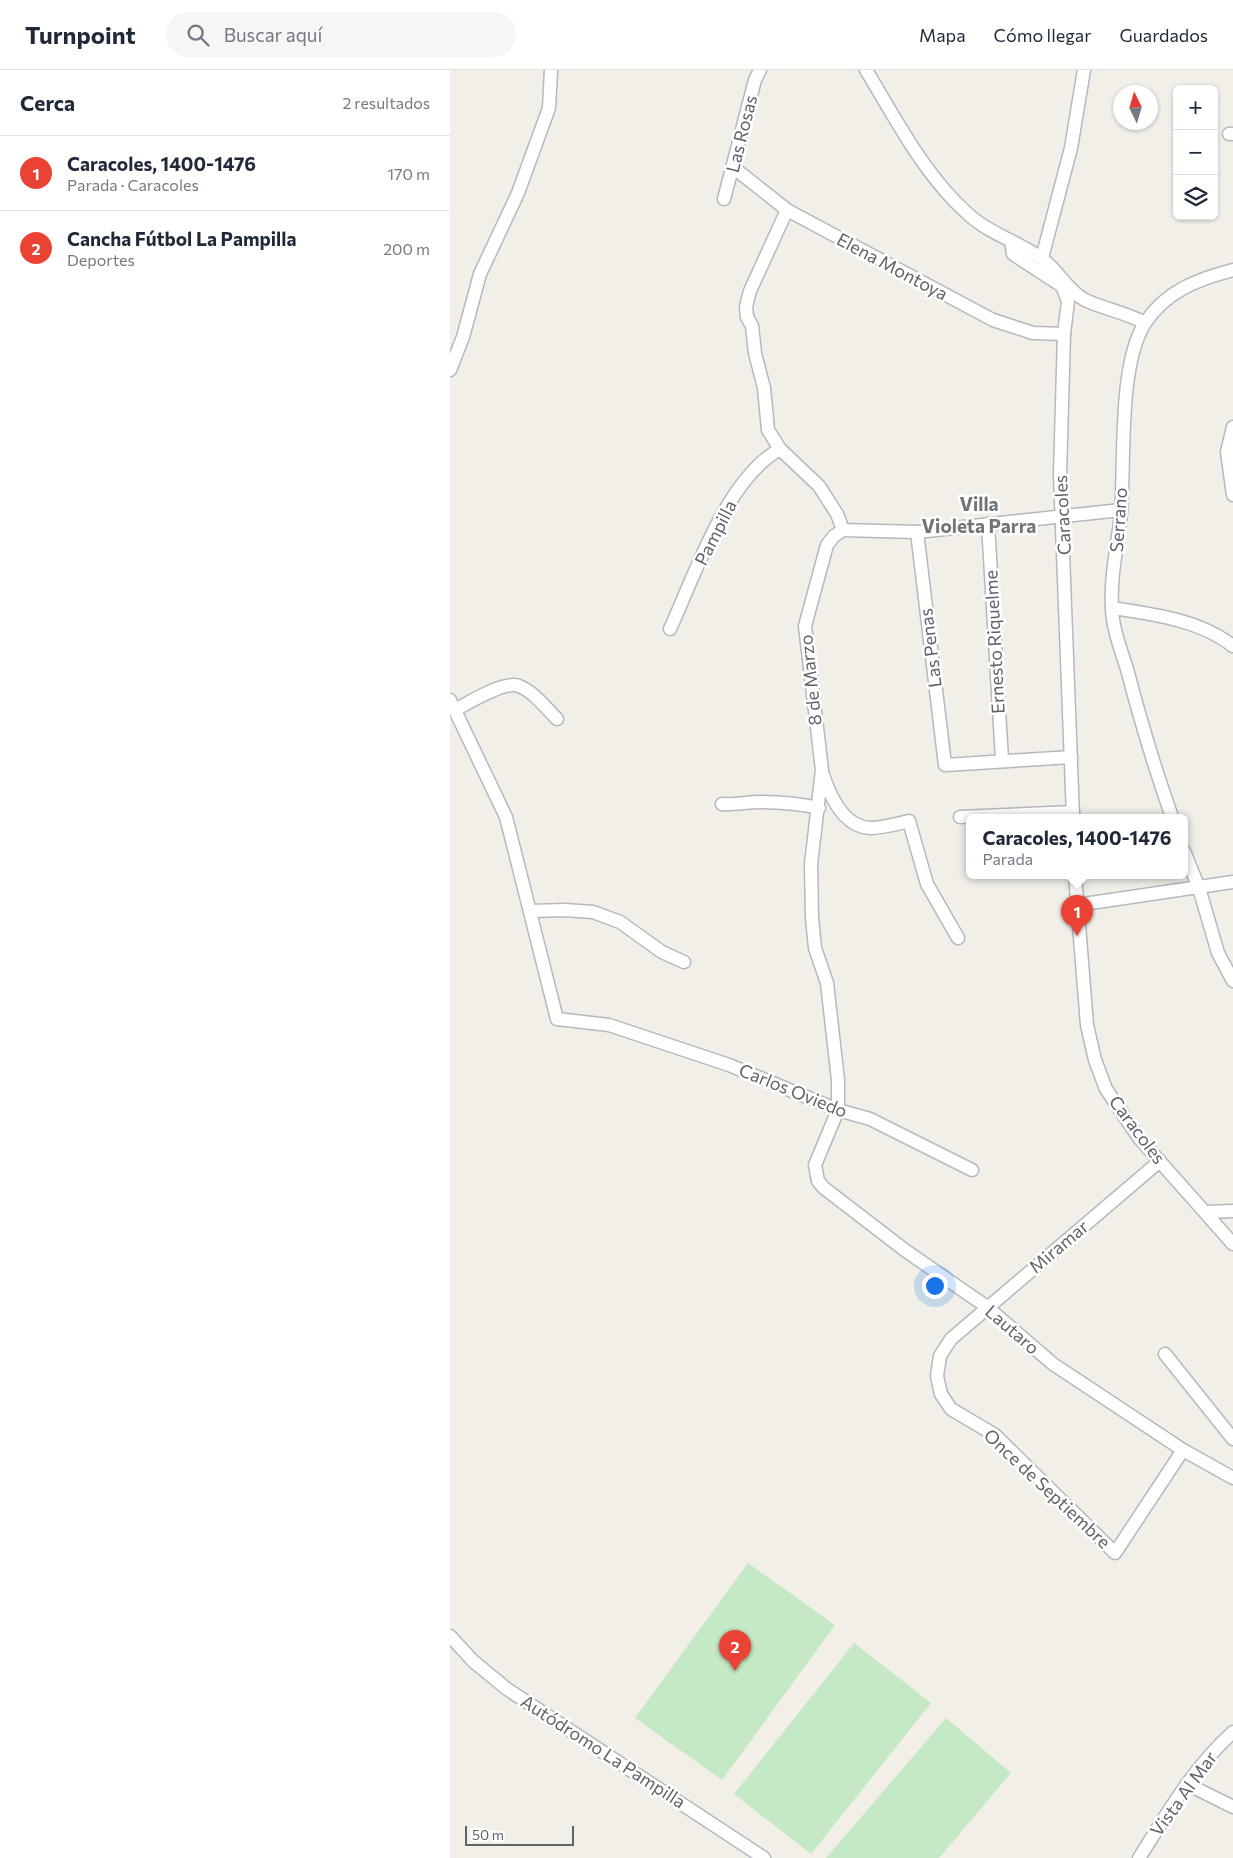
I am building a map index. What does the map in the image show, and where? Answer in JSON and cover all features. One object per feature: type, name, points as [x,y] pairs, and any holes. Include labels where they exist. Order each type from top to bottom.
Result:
[{"type":"street","points":[[450,370],[463,337],[480,274],[518,193],[549,108],[550,70]]},
{"type":"street","name":"Las Rosas","points":[[724,199],[734,168],[755,80],[760,70]]},
{"type":"street","points":[[866,70],[905,138],[943,188],[970,216],[1042,258],[1067,286],[1084,299],[1127,313],[1145,323]]},
{"type":"street","points":[[1042,258],[1071,148],[1084,70]]},
{"type":"street","name":"Elena Montoya","points":[[734,168],[787,210],[999,323],[1033,333],[1064,334]]},
{"type":"street","points":[[787,210],[750,291],[746,307],[747,317],[752,326],[755,353],[764,388],[768,430],[780,449],[819,486],[837,514],[843,530],[916,532],[1121,510]]},
{"type":"street","name":"Caracoles","points":[[1010,241],[1013,254],[1057,282],[1066,292],[1068,301],[1064,334],[1060,474],[1064,516],[1073,814]]},
{"type":"street","name":"Serrano","points":[[1171,814],[1136,704],[1112,608],[1121,510],[1122,446],[1129,381],[1136,341],[1145,323],[1161,303],[1188,284],[1233,270]]},
{"type":"street","points":[[1233,427],[1227,452],[1233,496]]},
{"type":"street","name":"Pampilla","points":[[670,630],[726,506],[766,457],[780,449]]},
{"type":"street","name":"Ernesto Riquelme","points":[[988,524],[1002,760]]},
{"type":"street","name":"8 de Marzo","points":[[816,1160],[838,1110],[838,1080],[827,983],[815,948],[812,918],[811,864],[822,770],[805,626],[828,545],[834,536],[843,530]]},
{"type":"street","name":"Las Penas","points":[[916,532],[945,765],[1002,760]]},
{"type":"street","points":[[1112,608],[1160,616],[1191,626],[1233,646]]},
{"type":"street","points":[[557,719],[531,693],[517,685],[504,686],[452,705],[506,817],[530,911],[565,910],[593,912],[620,922],[662,952],[684,962]]},
{"type":"street","points":[[1002,760],[1071,757]]},
{"type":"street","points":[[822,770],[829,791],[839,807],[852,822],[863,827],[872,828],[910,822],[927,884],[958,938]]},
{"type":"street","points":[[722,804],[735,805],[760,802],[804,804],[819,808]]},
{"type":"street","points":[[960,817],[966,817]]},
{"type":"street","points":[[1188,860],[1199,888],[1218,953],[1233,981]]},
{"type":"street","name":"Caracoles","points":[[1075,879],[1084,1006],[1095,1060],[1106,1089],[1123,1117],[1233,1244]]},
{"type":"street","points":[[1077,905],[1233,882]]},
{"type":"street","name":"Carlos Oviedo","points":[[530,911],[557,1019],[609,1026],[729,1065],[838,1110],[870,1119],[972,1170]]},
{"type":"street","name":"Lautaro","points":[[816,1160],[816,1176],[824,1188],[906,1250],[987,1307],[1053,1364],[1183,1450],[1233,1478]]},
{"type":"street","name":"Miramar","points":[[959,1332],[1160,1162]]},
{"type":"street","points":[[1205,1212],[1233,1211]]},
{"type":"street","name":"Once de Septiembre","points":[[959,1332],[945,1347],[938,1366],[938,1385],[945,1402],[951,1409],[995,1435],[1115,1553],[1183,1450]]},
{"type":"street","points":[[1165,1354],[1233,1439]]},
{"type":"street","name":"Autódromo La Pampilla","points":[[450,1636],[473,1661],[507,1689],[764,1858]]},
{"type":"street","name":"Vista Al Mar","points":[[1139,1858],[1187,1784],[1214,1751],[1233,1732]]},
{"type":"street","points":[[1187,1784],[1233,1807]]},
{"type":"green space","points":[[748,1563],[835,1625],[722,1780],[635,1718]]},
{"type":"green space","points":[[854,1643],[931,1703],[811,1854],[734,1794]]},
{"type":"green space","points":[[946,1718],[1011,1773],[939,1858],[826,1858]]},
{"type":"place","name":"Caracoles, 1400-1476","points":[[1077,936]]},
{"type":"place","name":"Cancha Fútbol La Pampilla","points":[[735,1671]]},
{"type":"district","name":"Villa Violeta Parra","points":[[979,515]]}]
